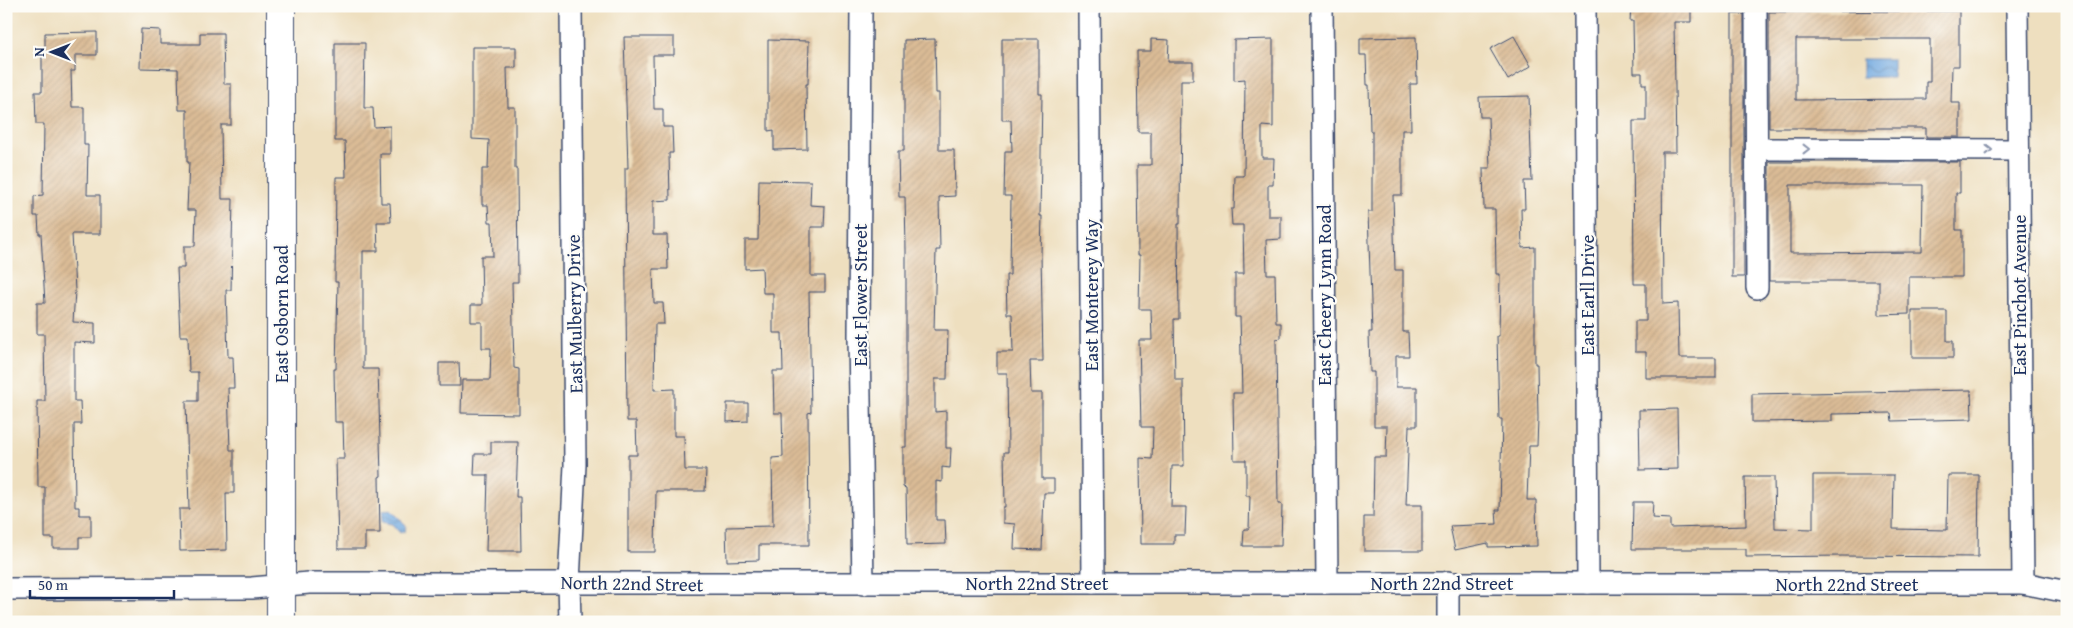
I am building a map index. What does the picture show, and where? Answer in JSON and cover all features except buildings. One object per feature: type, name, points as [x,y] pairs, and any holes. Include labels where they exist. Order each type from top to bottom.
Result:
[{"type":"main road","name":"East Osborn Road","points":[[281,6],[281,622]]},
{"type":"street","name":"East Mulberry Drive","points":[[570,622],[569,582],[575,465],[571,6]]},
{"type":"street","name":"East Flower Street","points":[[861,6],[859,337],[864,584]]},
{"type":"street","name":"East Monterey Way","points":[[1089,6],[1093,583]]},
{"type":"street","name":"East Cheery Lynn Road","points":[[1322,6],[1327,583]]},
{"type":"street","name":"East Earll Drive","points":[[1585,6],[1588,583]]},
{"type":"street","points":[[1756,6],[1757,288]]},
{"type":"street","name":"East Pinchot Avenue","points":[[2017,6],[2023,583]]},
{"type":"street","points":[[1757,149],[2018,150]]},
{"type":"street","name":"North 22nd Street","points":[[6,589],[252,588],[309,582],[864,584],[1448,582],[2023,583],[2067,592]]},
{"type":"street","points":[[1448,582],[1448,622]]},
{"type":"water","points":[[1862,59],[1893,59],[1893,77],[1862,77]]},
{"type":"water","points":[[391,510],[406,525],[405,531],[400,533],[392,524],[382,522],[383,511]]}]
